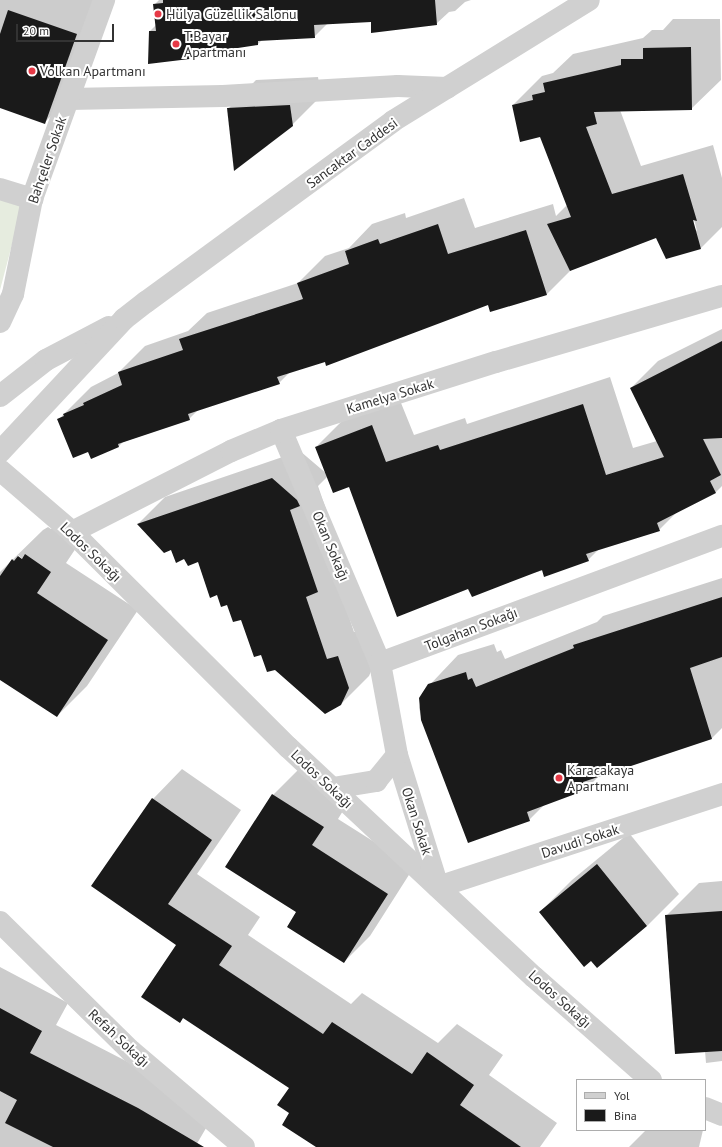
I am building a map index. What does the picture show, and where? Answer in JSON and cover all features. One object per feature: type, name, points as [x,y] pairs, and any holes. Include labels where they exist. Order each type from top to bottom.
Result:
[{"type":"street","name":"Bahçeler Sokak","points":[[0,322],[13,294],[32,199],[69,99],[103,0]]},
{"type":"street","name":"Sancaktar Caddesi","points":[[124,319],[393,122],[588,0]]},
{"type":"street","points":[[69,99],[223,96],[398,86],[447,88]]},
{"type":"street","points":[[0,189],[32,199]]},
{"type":"street","name":"Kamelya Sokak","points":[[72,532],[230,450],[282,430],[503,360],[722,296]]},
{"type":"street","points":[[0,396],[46,360],[124,319]]},
{"type":"street","points":[[0,452],[124,319]]},
{"type":"street","name":"Okan Sokağı","points":[[282,430],[380,663]]},
{"type":"street","name":"Lodos Sokağı","points":[[0,470],[72,532],[333,788],[534,977],[650,1079]]},
{"type":"street","name":"Tolgahan Sokağı","points":[[380,663],[722,536]]},
{"type":"street","points":[[333,788],[376,781],[397,755],[380,663]]},
{"type":"street","name":"Okan Sokak","points":[[397,755],[438,887]]},
{"type":"street","name":"Davudi Sokak","points":[[438,887],[722,794]]},
{"type":"street","name":"Refah Sokağı","points":[[0,922],[131,1051],[244,1147]]},
{"type":"street","points":[[706,1108],[722,1115]]},
{"type":"shaded area","points":[[0,196],[23,203],[0,290]]},
{"type":"building","points":[[163,0],[435,0],[437,25],[371,33],[371,22],[314,25],[315,38],[258,41],[258,45],[205,53],[206,57],[148,64],[149,31],[156,31],[153,4],[163,3]]},
{"type":"building","name":"Volkan Apartmanı","points":[[8,10],[77,34],[45,124],[0,108],[0,34]]},
{"type":"building","points":[[691,47],[692,110],[594,112],[597,124],[586,127],[612,194],[683,174],[697,221],[693,220],[701,249],[666,259],[656,238],[570,271],[547,224],[571,217],[540,137],[520,142],[512,105],[533,100],[532,95],[545,92],[543,83],[621,65],[621,59],[643,59],[643,48]]},
{"type":"building","points":[[290,105],[293,126],[234,171],[227,108]]},
{"type":"building","points":[[438,224],[448,254],[526,230],[547,295],[490,312],[488,305],[326,366],[325,362],[277,377],[280,384],[188,414],[190,420],[118,444],[119,447],[91,459],[88,452],[73,458],[57,419],[64,416],[63,414],[84,405],[83,403],[122,385],[118,372],[183,350],[179,339],[303,299],[297,283],[349,264],[345,251],[378,239],[380,244]]},
{"type":"building","points":[[722,341],[722,438],[703,439],[721,475],[710,481],[716,493],[657,523],[660,531],[586,554],[589,561],[544,577],[542,570],[472,597],[468,589],[397,617],[349,487],[333,493],[315,447],[372,425],[386,462],[438,445],[440,450],[583,404],[606,475],[664,457],[630,388]]},
{"type":"building","points":[[272,478],[297,500],[300,506],[290,510],[318,592],[306,597],[327,659],[338,656],[349,688],[341,705],[325,714],[275,670],[267,672],[261,655],[254,657],[241,620],[233,622],[227,605],[221,607],[217,595],[210,598],[198,562],[188,566],[184,559],[176,563],[171,550],[164,553],[137,524]]},
{"type":"building","points":[[25,554],[51,572],[37,593],[108,640],[57,717],[0,680],[0,576],[12,559],[14,561],[18,556],[22,559]]},
{"type":"building","points":[[722,597],[722,657],[690,668],[712,739],[583,782],[586,790],[527,812],[530,821],[468,843],[421,720],[419,698],[428,684],[466,672],[468,680],[472,678],[476,687],[574,648],[573,645]]},
{"type":"building","points":[[272,794],[324,827],[312,845],[388,894],[344,963],[287,927],[296,912],[225,867]]},
{"type":"building","points":[[152,798],[212,840],[168,904],[232,946],[219,965],[323,1034],[332,1022],[412,1074],[427,1052],[474,1085],[460,1105],[521,1147],[316,1147],[282,1125],[289,1113],[277,1105],[289,1088],[183,1018],[180,1023],[141,997],[176,945],[91,886]]},
{"type":"building","points":[[597,864],[647,926],[597,968],[591,961],[584,967],[539,912]]},
{"type":"building","points":[[722,911],[722,1051],[675,1054],[665,915]]},
{"type":"building","points":[[0,1008],[42,1031],[30,1053],[138,1108],[204,1147],[53,1147],[5,1123],[17,1100],[0,1091]]},
{"type":"place","name":"Hülya Güzellik Salonu","points":[[158,14]]},
{"type":"place","name":"T.Bayar Apartmanı","points":[[176,44]]},
{"type":"place","name":"Volkan Apartmanı","points":[[32,71]]},
{"type":"place","name":"Karacakaya Apartmanı","points":[[559,778]]}]
